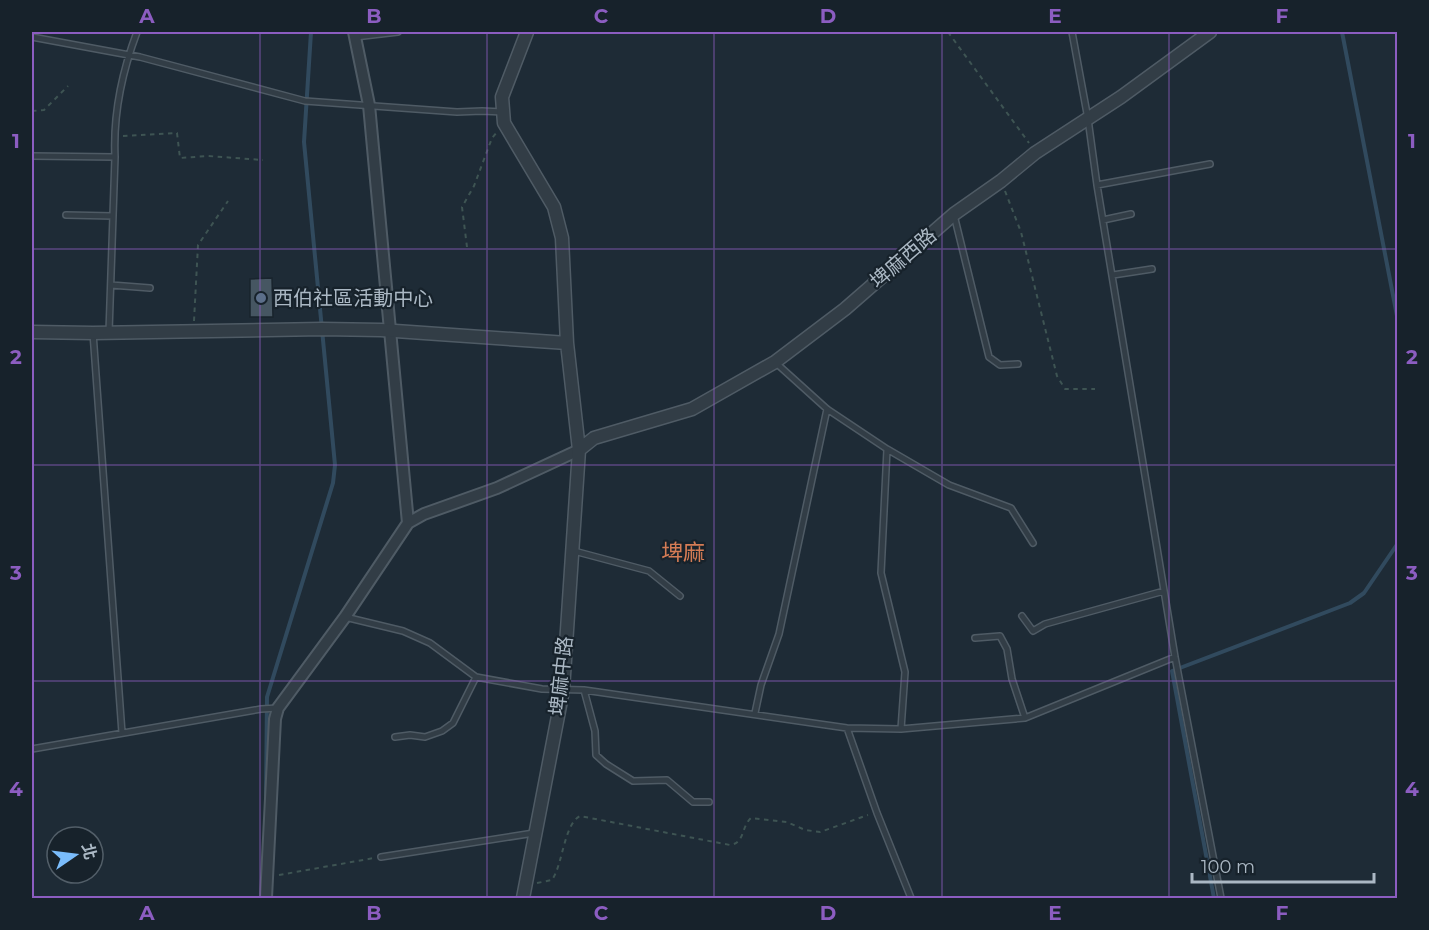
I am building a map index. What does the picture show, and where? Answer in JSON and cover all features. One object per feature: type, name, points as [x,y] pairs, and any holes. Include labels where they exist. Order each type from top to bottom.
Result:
[{"type":"street","points":[[503,117],[502,97],[527,32]]},
{"type":"street","name":"埤麻西路","points":[[579,450],[594,438],[692,409],[775,362],[845,309],[954,214],[1001,181],[1035,153],[1088,119],[1210,32]]},
{"type":"street","points":[[354,34],[369,105],[408,523]]},
{"type":"street","name":"埤麻中路","points":[[503,117],[554,207],[562,238],[567,344],[579,450],[563,690],[523,898]]},
{"type":"street","points":[[32,332],[381,330],[567,344]]},
{"type":"street","points":[[266,898],[275,719],[278,708],[345,617],[408,523],[424,514],[497,488],[579,450]]},
{"type":"lane","points":[[50,39],[53,32]]},
{"type":"lane","points":[[110,332],[114,136],[117,99],[128,55],[137,32]]},
{"type":"lane","points":[[354,34],[398,32]]},
{"type":"lane","points":[[1072,32],[1164,591],[1221,898]]},
{"type":"lane","points":[[32,37],[128,55],[305,101],[457,112],[482,111],[503,117]]},
{"type":"lane","points":[[32,156],[115,157]]},
{"type":"lane","points":[[1097,185],[1210,164]]},
{"type":"lane","points":[[954,214],[990,357],[1000,365],[1018,364]]},
{"type":"lane","points":[[1103,220],[1131,214]]},
{"type":"lane","points":[[66,215],[113,216]]},
{"type":"lane","points":[[1113,275],[1152,268]]},
{"type":"lane","points":[[111,285],[150,288]]},
{"type":"lane","points":[[93,333],[122,733]]},
{"type":"lane","points":[[775,362],[827,409],[887,449],[949,485],[1011,508],[1033,543]]},
{"type":"lane","points":[[755,713],[761,686],[779,634],[827,409]]},
{"type":"lane","points":[[887,449],[881,573],[904,672],[901,729]]},
{"type":"lane","points":[[572,550],[649,571],[680,596]]},
{"type":"lane","points":[[1022,616],[1033,631],[1045,624],[1164,591]]},
{"type":"lane","points":[[345,617],[403,631],[430,643],[476,677],[542,689],[584,690],[847,728],[901,729],[1025,718],[1176,660]]},
{"type":"lane","points":[[975,638],[1000,636],[1007,649],[1012,679],[1025,718]]},
{"type":"lane","points":[[395,737],[410,735],[425,737],[442,731],[453,723],[476,677]]},
{"type":"lane","points":[[584,690],[592,712],[596,755],[606,764],[633,781],[667,780],[693,802],[709,802]]},
{"type":"lane","points":[[32,749],[261,709],[278,708]]},
{"type":"lane","points":[[847,728],[877,813],[911,898]]},
{"type":"lane","points":[[381,857],[534,833]]},
{"type":"path","points":[[948,32],[1035,153]]},
{"type":"path","points":[[32,111],[45,110],[68,86]]},
{"type":"path","points":[[467,247],[462,207],[474,186],[492,138],[503,117]]},
{"type":"path","points":[[114,136],[177,133],[180,158],[208,156],[263,160]]},
{"type":"path","points":[[1001,181],[1021,232],[1057,376],[1065,389],[1095,389]]},
{"type":"path","points":[[193,331],[198,244],[228,201]]},
{"type":"path","points":[[525,884],[552,880],[557,873],[570,827],[574,819],[580,816],[730,845],[740,841],[747,822],[751,818],[787,822],[805,830],[820,832],[877,813]]},
{"type":"path","points":[[268,877],[381,857]]},
{"type":"building","name":"西伯社區活動中心","points":[[272,278],[273,317],[250,317],[250,279]]},
{"type":"waterway","points":[[266,797],[267,697],[333,483],[335,465],[304,142],[311,32]]},
{"type":"waterway","points":[[1342,32],[1398,321]]},
{"type":"waterway","points":[[1214,898],[1172,671],[1350,603],[1364,593],[1398,543]]},
{"type":"place","name":"西伯社區活動中心","points":[[261,298]]},
{"type":"district","name":"埤麻","points":[[683,552]]}]
